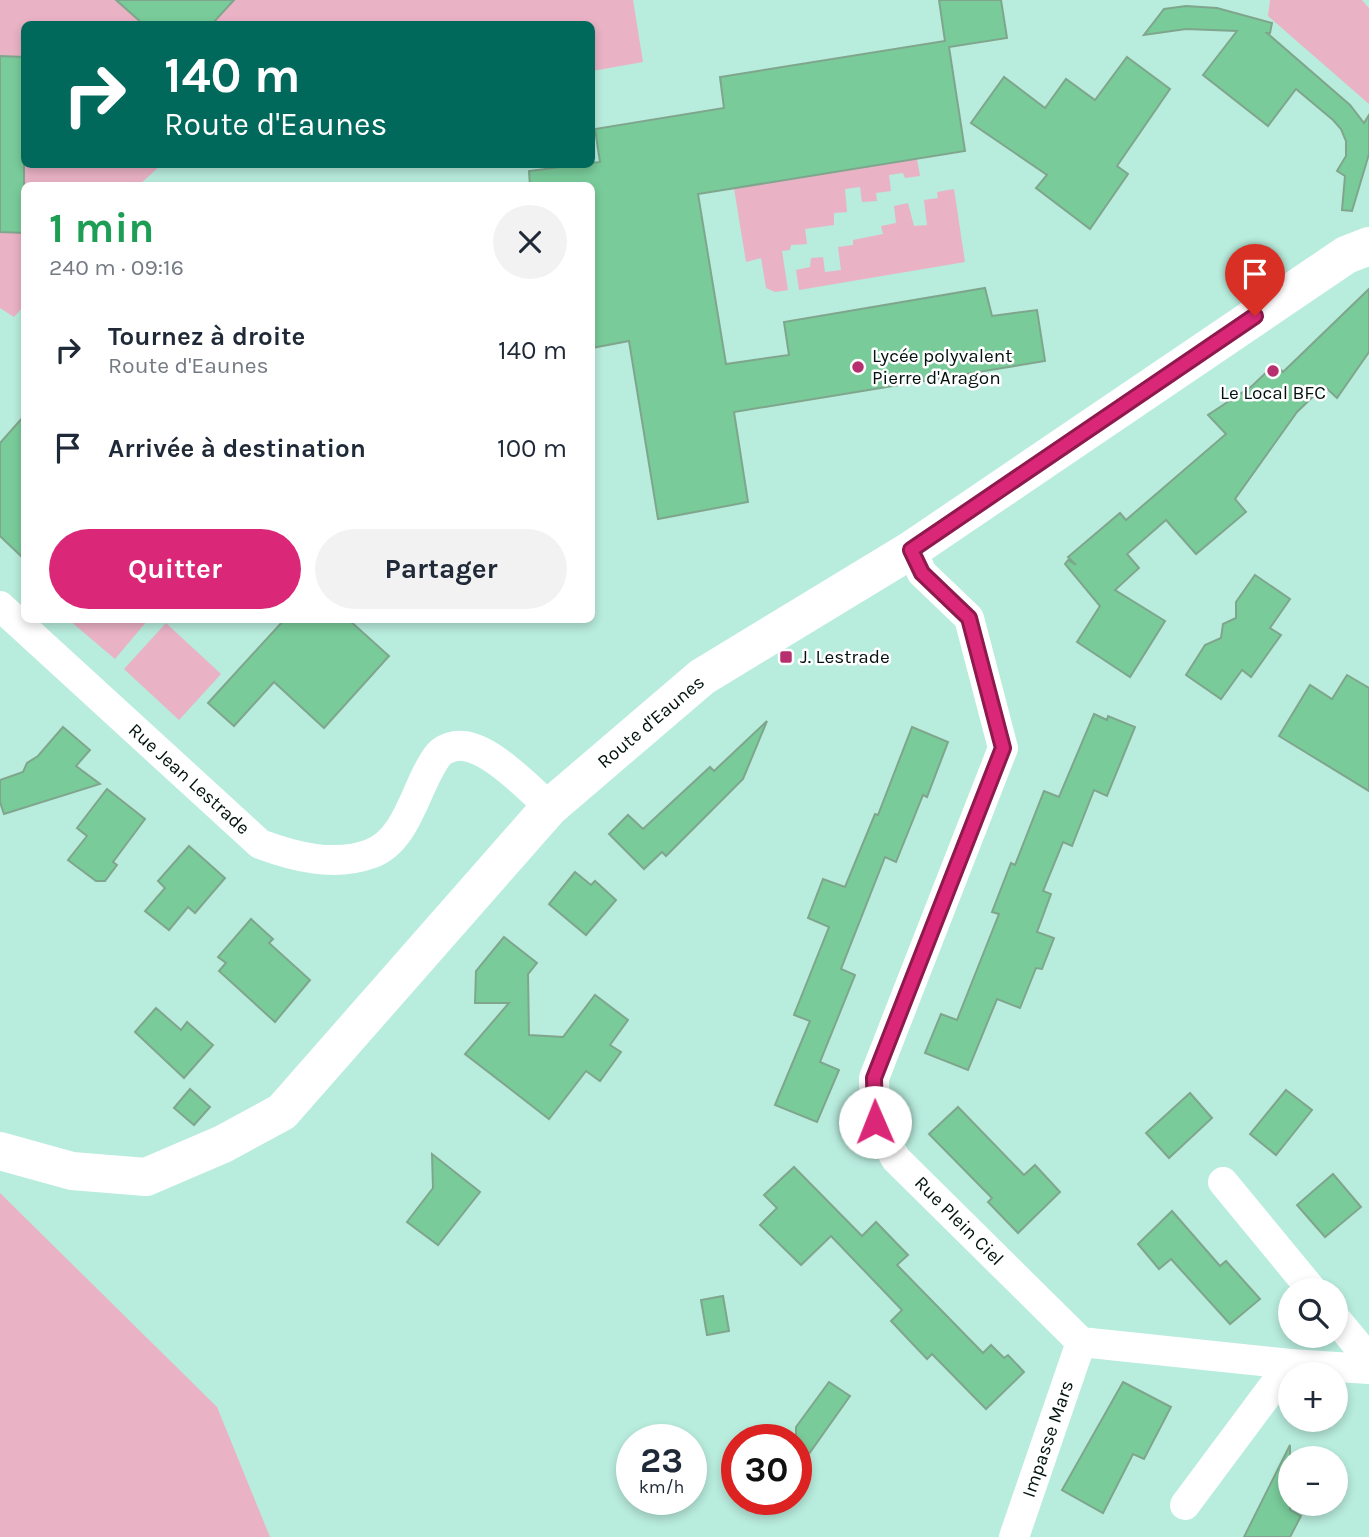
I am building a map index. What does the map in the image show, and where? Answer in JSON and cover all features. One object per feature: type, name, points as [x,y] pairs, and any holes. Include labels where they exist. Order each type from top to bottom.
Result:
[{"type":"main road","name":"Route d'Eaunes","points":[[0,1151],[72,1171],[146,1177],[223,1144],[282,1111],[550,807],[702,677],[911,550],[1358,250],[1369,218]]},
{"type":"street","name":"Rue Plein Ciel","points":[[911,550],[922,573],[969,618],[1003,748],[874,1078],[875,1122],[896,1159],[1081,1342]]},
{"type":"street","name":"Rue Jean Lestrade","points":[[0,606],[260,844],[284,853],[338,860],[372,854],[391,838],[408,816],[440,753],[453,746],[465,746],[493,759],[550,807]]},
{"type":"street","points":[[1223,1182],[1302,1278]]},
{"type":"street","points":[[1348,1334],[1369,1359]]},
{"type":"street","points":[[1081,1342],[1278,1363]]},
{"type":"street","name":"Impasse Mars","points":[[1014,1537],[1081,1342]]},
{"type":"street","points":[[1348,1368],[1369,1369]]},
{"type":"street","points":[[1185,1505],[1278,1380]]},
{"type":"shaded area","points":[[0,0],[633,0],[643,62],[595,70],[595,21],[21,21],[21,168],[158,168],[142,182],[21,182],[21,309],[14,317],[0,308]]},
{"type":"shaded area","points":[[1270,0],[1362,0],[1369,8],[1369,104],[1268,16]]},
{"type":"shaded area","points":[[917,159],[920,176],[905,178],[903,173],[889,175],[891,191],[876,193],[877,201],[862,202],[860,187],[845,189],[847,212],[834,213],[834,225],[805,229],[807,244],[791,245],[790,250],[782,251],[788,290],[775,292],[766,288],[761,258],[746,262],[734,188]]},
{"type":"shaded area","points":[[954,189],[965,262],[799,290],[796,270],[810,267],[811,258],[823,257],[825,272],[841,270],[838,247],[853,245],[853,240],[883,234],[881,226],[896,223],[894,206],[908,203],[914,226],[927,225],[924,200],[938,198],[937,192]]},
{"type":"shaded area","points":[[73,623],[145,623],[115,659]]},
{"type":"shaded area","points":[[166,623],[221,674],[179,720],[124,669]]},
{"type":"shaded area","points":[[0,1193],[217,1407],[270,1537],[0,1537]]},
{"type":"building","points":[[116,0],[234,0],[215,21],[140,21]]},
{"type":"building","points":[[939,0],[1001,0],[1007,38],[949,47],[965,151],[698,194],[726,364],[789,355],[784,322],[985,288],[992,316],[1037,310],[1045,361],[734,412],[748,502],[658,519],[629,341],[595,347],[595,182],[530,182],[529,171],[595,168],[595,163],[600,162],[595,129],[724,108],[720,77],[945,41]]},
{"type":"building","points":[[1186,6],[1217,8],[1272,23],[1270,33],[1267,33],[1350,105],[1364,123],[1369,115],[1369,154],[1352,211],[1342,210],[1345,176],[1337,171],[1346,156],[1346,141],[1333,120],[1296,89],[1268,126],[1203,75],[1237,31],[1186,29],[1144,35],[1164,9]]},
{"type":"building","points":[[0,56],[21,57],[21,168],[24,168],[24,182],[21,182],[21,233],[0,232]]},
{"type":"building","points":[[1127,57],[1170,89],[1117,166],[1128,174],[1090,229],[1036,188],[1047,175],[971,123],[1004,77],[1045,108],[1066,79],[1095,100]]},
{"type":"building","points":[[1369,289],[1369,352],[1337,398],[1324,386],[1297,412],[1235,499],[1246,512],[1196,554],[1166,520],[1127,554],[1139,568],[1115,590],[1165,621],[1130,677],[1077,642],[1100,606],[1065,564],[1068,560],[1076,565],[1068,557],[1120,513],[1126,520],[1226,434],[1208,415],[1252,386],[1275,364],[1283,372]]},
{"type":"building","points":[[21,419],[21,556],[0,536],[0,443]]},
{"type":"building","points":[[1255,575],[1290,599],[1270,628],[1281,635],[1251,677],[1242,670],[1221,699],[1186,675],[1205,645],[1221,638],[1223,624],[1236,618],[1236,602]]},
{"type":"building","points":[[281,623],[352,623],[389,656],[324,728],[274,682],[234,726],[208,703]]},
{"type":"building","points":[[1347,675],[1369,688],[1369,791],[1279,736],[1310,685],[1332,699]]},
{"type":"building","points":[[1094,714],[1107,720],[1108,716],[1135,727],[1107,796],[1094,790],[1072,846],[1063,842],[1043,891],[1051,894],[1037,932],[1054,938],[1042,969],[1036,968],[1020,1008],[997,999],[968,1070],[925,1053],[941,1014],[957,1020],[999,914],[992,912],[1011,863],[1015,865],[1044,791],[1059,797]]},
{"type":"building","points":[[767,721],[743,779],[666,856],[662,852],[644,869],[609,834],[628,815],[643,829],[710,767],[714,771]]},
{"type":"building","points":[[63,727],[90,750],[76,766],[100,784],[4,814],[0,802],[0,780],[23,772],[27,763],[38,756]]},
{"type":"building","points":[[912,727],[948,742],[927,797],[923,795],[896,862],[885,857],[841,969],[855,975],[820,1062],[839,1070],[817,1122],[775,1105],[810,1021],[794,1015],[829,927],[808,918],[823,879],[845,887],[875,814],[878,815]]},
{"type":"building","points":[[107,789],[145,819],[113,862],[117,865],[105,881],[96,881],[68,860],[87,836],[77,828]]},
{"type":"building","points":[[189,846],[225,878],[195,913],[188,907],[169,930],[145,911],[165,888],[158,881]]},
{"type":"building","points":[[575,872],[591,885],[595,881],[616,900],[586,935],[549,904]]},
{"type":"building","points":[[251,919],[273,939],[269,943],[310,980],[275,1022],[219,971],[226,963],[218,957]]},
{"type":"building","points":[[504,937],[537,963],[528,974],[529,1035],[563,1037],[595,995],[628,1020],[610,1045],[621,1052],[600,1081],[586,1071],[549,1119],[465,1054],[509,1003],[475,1003],[476,971]]},
{"type":"building","points":[[156,1008],[181,1030],[187,1022],[213,1045],[184,1078],[135,1032]]},
{"type":"building","points":[[190,1089],[210,1107],[194,1125],[174,1108]]},
{"type":"building","points":[[1286,1090],[1312,1110],[1276,1155],[1250,1134]]},
{"type":"building","points":[[1190,1093],[1212,1118],[1169,1158],[1146,1133]]},
{"type":"building","points":[[958,1107],[1024,1175],[1035,1165],[1060,1192],[1018,1233],[988,1202],[992,1198],[929,1134]]},
{"type":"building","points":[[432,1154],[480,1192],[438,1245],[407,1222],[433,1188]]},
{"type":"building","points":[[794,1167],[862,1236],[876,1222],[908,1255],[897,1265],[983,1353],[991,1345],[1004,1358],[1008,1355],[1024,1372],[986,1409],[932,1354],[927,1359],[891,1321],[902,1310],[831,1236],[801,1265],[760,1225],[777,1208],[764,1195]]},
{"type":"building","points":[[1333,1174],[1361,1207],[1325,1237],[1297,1205]]},
{"type":"building","points":[[1172,1211],[1220,1266],[1226,1261],[1260,1299],[1230,1324],[1171,1259],[1159,1269],[1138,1244]]},
{"type":"building","points":[[723,1296],[729,1331],[707,1335],[701,1300]]},
{"type":"building","points":[[829,1382],[850,1396],[812,1449],[812,1424],[798,1424]]},
{"type":"building","points":[[1123,1382],[1171,1407],[1144,1459],[1133,1454],[1103,1513],[1062,1490]]},
{"type":"building","points":[[1278,1469],[1278,1516],[1301,1516],[1290,1537],[1244,1537]]},
{"type":"place","name":"Lycée polyvalent Pierre d'Aragon","points":[[858,367]]},
{"type":"place","name":"Le Local BFC","points":[[1273,371]]},
{"type":"place","name":"J. Lestrade","points":[[786,657]]},
{"type":"route","points":[[875,1122],[874,1078],[1003,748],[969,618],[922,573],[911,550],[1255,316]]}]
